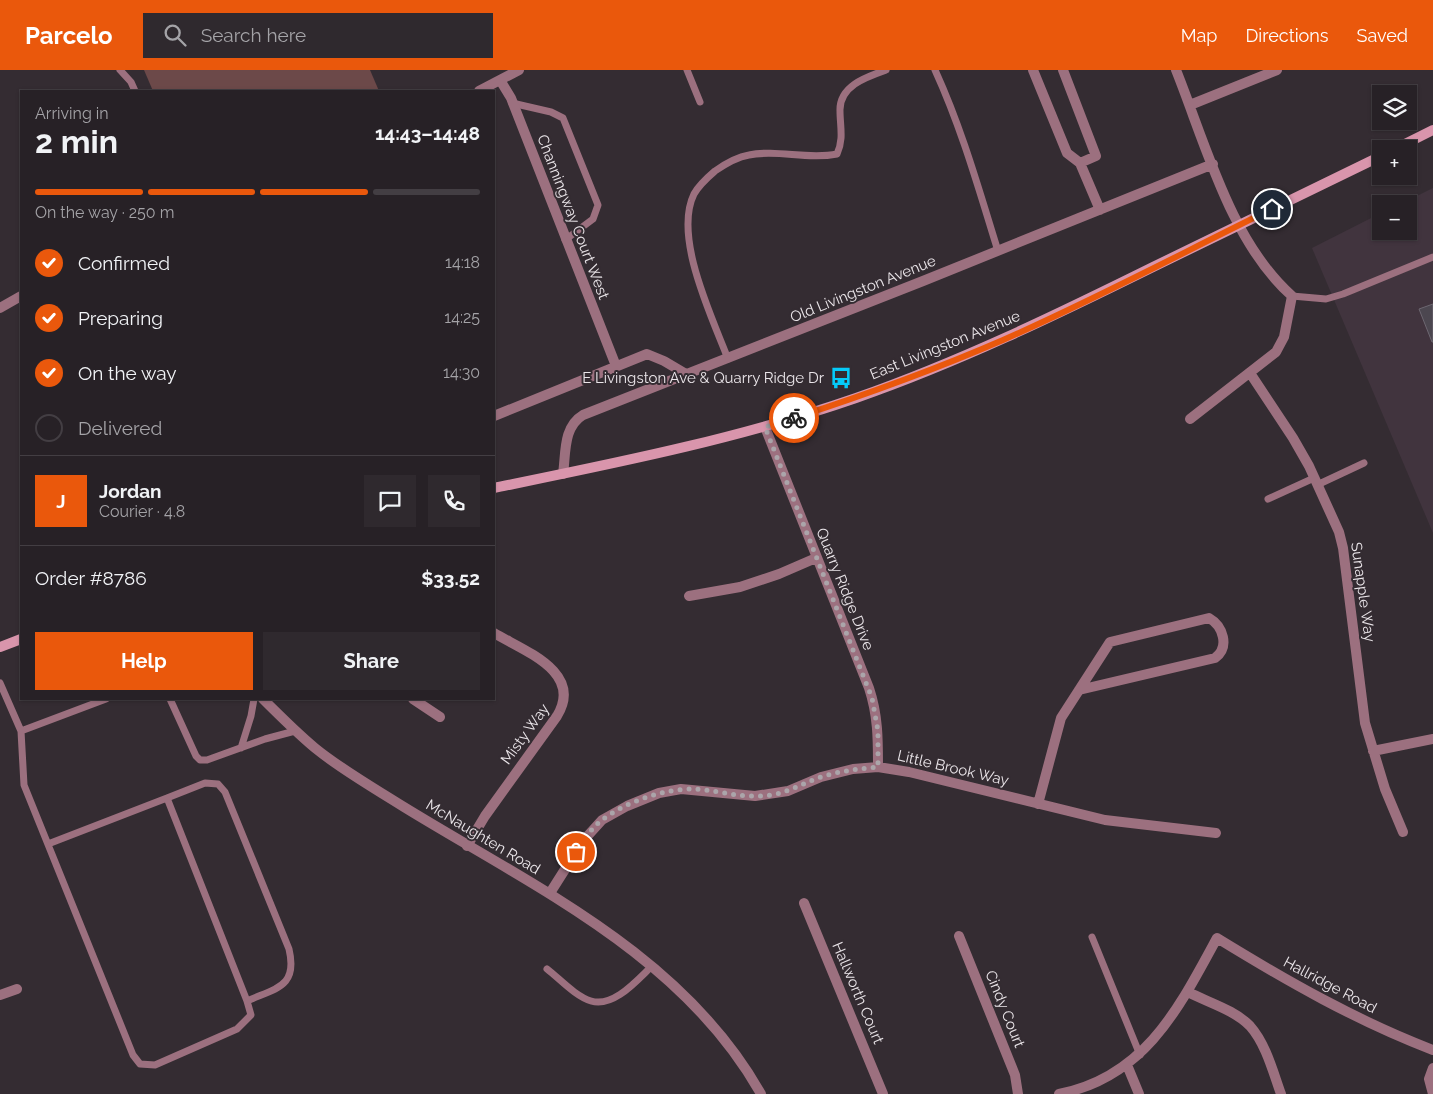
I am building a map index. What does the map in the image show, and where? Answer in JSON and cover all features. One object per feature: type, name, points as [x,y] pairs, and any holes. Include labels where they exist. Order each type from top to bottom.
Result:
[{"type":"main road","points":[[1413,140],[1433,130]]},
{"type":"main road","name":"East Livingston Avenue","points":[[495,488],[671,451],[765,427],[856,398],[987,347],[1372,160]]},
{"type":"main road","points":[[0,647],[20,639]]},
{"type":"street","points":[[481,90],[519,70]]},
{"type":"street","points":[[1033,70],[1067,154],[1080,163],[1100,210]]},
{"type":"street","points":[[1063,70],[1096,156],[1080,163]]},
{"type":"street","points":[[1176,70],[1238,226],[1266,271],[1292,296],[1284,337],[1276,352],[1190,419]]},
{"type":"street","points":[[1190,105],[1278,70]]},
{"type":"street","name":"Channingway Court West","points":[[500,80],[512,103],[616,366]]},
{"type":"street","name":"Old Livingston Avenue","points":[[563,474],[569,431],[577,419],[1213,164]]},
{"type":"street","points":[[0,308],[20,297]]},
{"type":"street","points":[[495,416],[647,354],[664,361],[686,374]]},
{"type":"street","name":"Sunapple Way","points":[[1250,373],[1293,438],[1339,532],[1343,548],[1365,723],[1385,789],[1403,832]]},
{"type":"street","name":"Quarry Ridge Drive","points":[[765,427],[876,709],[878,767]]},
{"type":"street","points":[[689,596],[749,584],[816,558]]},
{"type":"street","points":[[1038,804],[1061,718],[1079,690],[1110,642],[1209,618],[1216,622],[1220,629],[1223,638],[1223,648],[1215,658],[1079,690]]},
{"type":"street","name":"Misty Way","points":[[467,846],[485,816],[558,716],[564,698],[565,689],[556,672],[495,634]]},
{"type":"street","name":"McNaughten Road","points":[[264,700],[316,749],[467,846],[599,925],[652,966],[700,1010],[721,1034],[751,1076],[761,1094]]},
{"type":"street","points":[[414,700],[440,717]]},
{"type":"street","points":[[1373,751],[1433,739]]},
{"type":"street","name":"Little Brook Way","points":[[550,894],[591,830],[602,820],[627,806],[660,793],[681,789],[698,789],[734,796],[772,795],[838,772],[878,767],[909,772],[1105,820],[1216,833]]},
{"type":"street","name":"Hallworth Court","points":[[804,903],[884,1094]]},
{"type":"street","name":"Cindy Court","points":[[959,936],[1015,1075],[1018,1094]]},
{"type":"street","name":"Hallridge Road","points":[[1188,992],[1217,938],[1290,983],[1340,1010],[1396,1036],[1433,1050]]},
{"type":"street","points":[[0,995],[17,988]]},
{"type":"street","points":[[1059,1094],[1074,1091],[1101,1080],[1140,1055],[1175,1013],[1188,992],[1235,1016],[1249,1026],[1259,1039],[1281,1094]]},
{"type":"street","points":[[1127,1064],[1139,1094]]},
{"type":"street","points":[[1433,1068],[1429,1079],[1433,1094]]},
{"type":"lane","points":[[120,70],[131,82],[135,90]]},
{"type":"lane","points":[[687,70],[700,102]]},
{"type":"lane","points":[[728,359],[700,287],[690,253],[688,218],[694,194],[707,177],[726,163],[749,155],[771,153],[823,157],[837,154],[841,146],[840,110],[842,98],[862,78],[886,70]]},
{"type":"lane","points":[[935,70],[966,146],[998,251]]},
{"type":"lane","points":[[512,103],[551,112],[563,118],[598,205],[593,219],[565,240]]},
{"type":"lane","points":[[1292,296],[1326,299],[1343,294],[1433,257]]},
{"type":"lane","points":[[1268,499],[1364,462]]},
{"type":"lane","points":[[0,683],[21,731],[24,785],[133,1055],[140,1064],[155,1065],[237,1029],[251,1015],[166,798]]},
{"type":"lane","points":[[21,731],[103,700]]},
{"type":"lane","points":[[170,700],[196,756],[200,760],[207,760],[295,731]]},
{"type":"lane","points":[[240,748],[251,716],[254,700]]},
{"type":"lane","points":[[48,844],[205,783],[218,784],[225,792],[289,949],[292,964],[289,977],[283,985],[247,1001]]},
{"type":"lane","points":[[1092,937],[1140,1055]]},
{"type":"lane","points":[[547,969],[583,997],[593,1002],[617,997],[652,966]]},
{"type":"shaded area","points":[[144,70],[370,70],[379,90],[153,90]]},
{"type":"shaded area","points":[[1433,188],[1433,533],[1312,248],[1372,218],[1372,240],[1417,240],[1417,196]]},
{"type":"building","points":[[1433,304],[1433,342],[1432,342],[1419,309]]},
{"type":"way so far","points":[[576,852],[591,830],[602,820],[627,806],[660,793],[671,790],[698,789],[734,796],[772,795],[838,772],[878,767],[876,709],[765,427],[794,418]]},
{"type":"place","name":"E Livingston Ave & Quarry Ridge Dr","points":[[841,378]]},
{"type":"route","points":[[794,418],[856,398],[934,369],[1004,339],[1272,209]]}]
